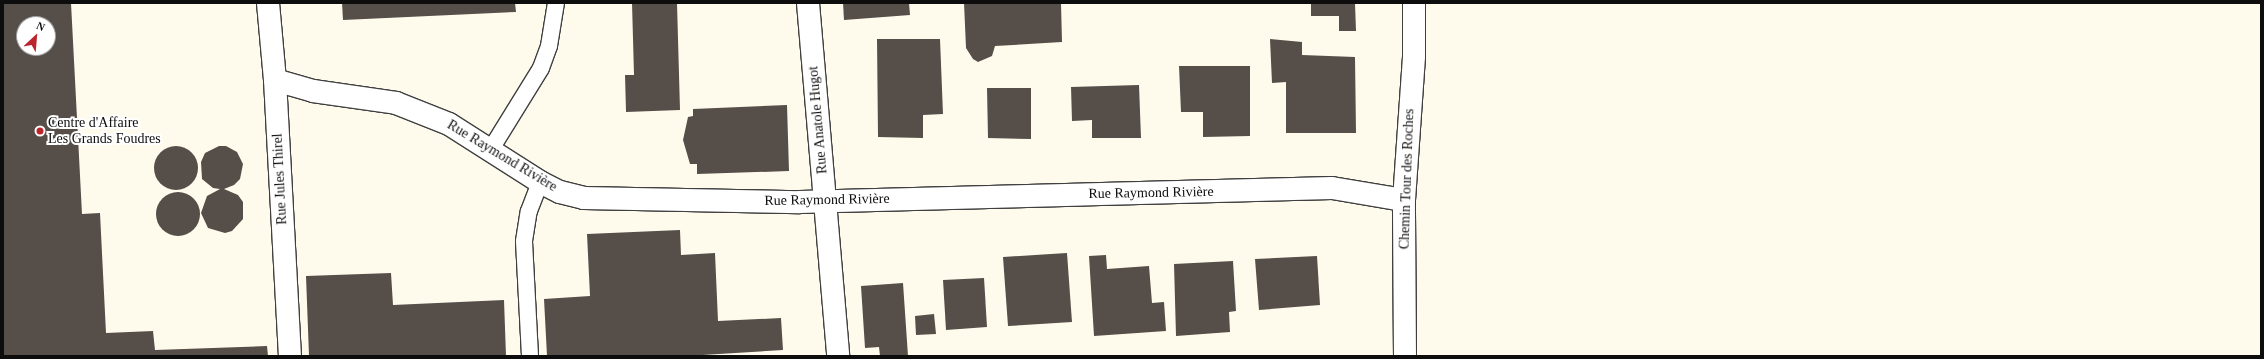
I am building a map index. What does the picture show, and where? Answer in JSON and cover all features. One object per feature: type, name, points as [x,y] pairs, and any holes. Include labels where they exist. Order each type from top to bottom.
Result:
[{"type":"street","name":"Rue Jules Thirel","points":[[268,3],[275,80],[290,356]]},
{"type":"street","name":"Rue Anatole Hugot","points":[[808,3],[838,356]]},
{"type":"street","name":"Chemin Tour des Roches","points":[[1405,356],[1404,200],[1414,56],[1414,3]]},
{"type":"street","name":"Rue Raymond Rivière","points":[[275,80],[313,91],[396,103],[449,124],[491,149],[540,182],[560,192],[584,198],[824,200],[1332,188],[1404,200]]},
{"type":"lane","points":[[491,149],[541,68],[550,46],[556,3]]},
{"type":"lane","points":[[530,356],[524,241],[529,211],[540,182]]},
{"type":"building","name":"Centre d'Affaire Les Grands Foudres","points":[[3,3],[71,3],[82,214],[100,213],[106,333],[153,331],[155,350],[267,346],[268,356],[3,356]]},
{"type":"building","points":[[342,3],[515,3],[516,12],[343,20]]},
{"type":"building","points":[[632,3],[677,3],[680,110],[626,112],[625,75],[634,75]]},
{"type":"building","points":[[843,3],[909,3],[910,15],[844,20]]},
{"type":"building","points":[[964,3],[1061,3],[1062,42],[995,46],[992,56],[978,62],[973,59],[966,48]]},
{"type":"building","points":[[1311,3],[1355,3],[1356,31],[1339,31],[1339,16],[1311,16]]},
{"type":"building","points":[[877,39],[940,39],[943,114],[923,115],[923,138],[878,137]]},
{"type":"building","points":[[1270,39],[1302,42],[1302,55],[1355,57],[1356,133],[1286,133],[1286,82],[1272,83]]},
{"type":"building","points":[[1179,66],[1250,66],[1250,136],[1203,137],[1203,112],[1181,112]]},
{"type":"building","points":[[1139,85],[1141,138],[1092,138],[1092,120],[1072,121],[1071,87]]},
{"type":"building","points":[[987,88],[1031,88],[1031,139],[988,138]]},
{"type":"building","points":[[787,105],[789,171],[697,174],[697,164],[690,164],[683,140],[688,117],[693,116],[693,109]]},
{"type":"building","points":[[176,146],[188,150],[194,156],[198,168],[194,180],[188,186],[176,190],[164,186],[158,180],[154,168],[158,156],[164,150]]},
{"type":"building","points":[[219,146],[226,146],[237,152],[243,164],[240,179],[234,185],[224,189],[238,195],[243,202],[243,219],[232,231],[225,233],[208,228],[201,213],[207,196],[220,189],[213,188],[202,179],[201,162],[205,153]]},
{"type":"building","points":[[178,192],[190,196],[196,202],[200,214],[196,226],[190,232],[178,236],[166,232],[160,226],[156,214],[160,202],[166,196]]},
{"type":"building","points":[[680,230],[681,255],[715,253],[718,321],[781,318],[783,350],[686,356],[547,356],[544,299],[590,296],[587,234]]},
{"type":"building","points":[[1067,253],[1072,322],[1008,326],[1003,257]]},
{"type":"building","points":[[1106,255],[1107,269],[1149,266],[1152,303],[1164,302],[1166,331],[1094,336],[1089,256]]},
{"type":"building","points":[[1317,256],[1320,305],[1259,310],[1255,259]]},
{"type":"building","points":[[1233,261],[1236,311],[1229,312],[1230,332],[1176,336],[1174,264]]},
{"type":"building","points":[[391,273],[393,305],[504,300],[506,356],[309,356],[306,276]]},
{"type":"building","points":[[984,278],[987,327],[946,330],[943,280]]},
{"type":"building","points":[[903,283],[908,356],[880,356],[879,347],[865,348],[861,286]]},
{"type":"building","points":[[934,314],[936,334],[916,335],[915,316]]},
{"type":"place","name":"Centre d'Affaire Les Grands Foudres","points":[[40,131]]}]
